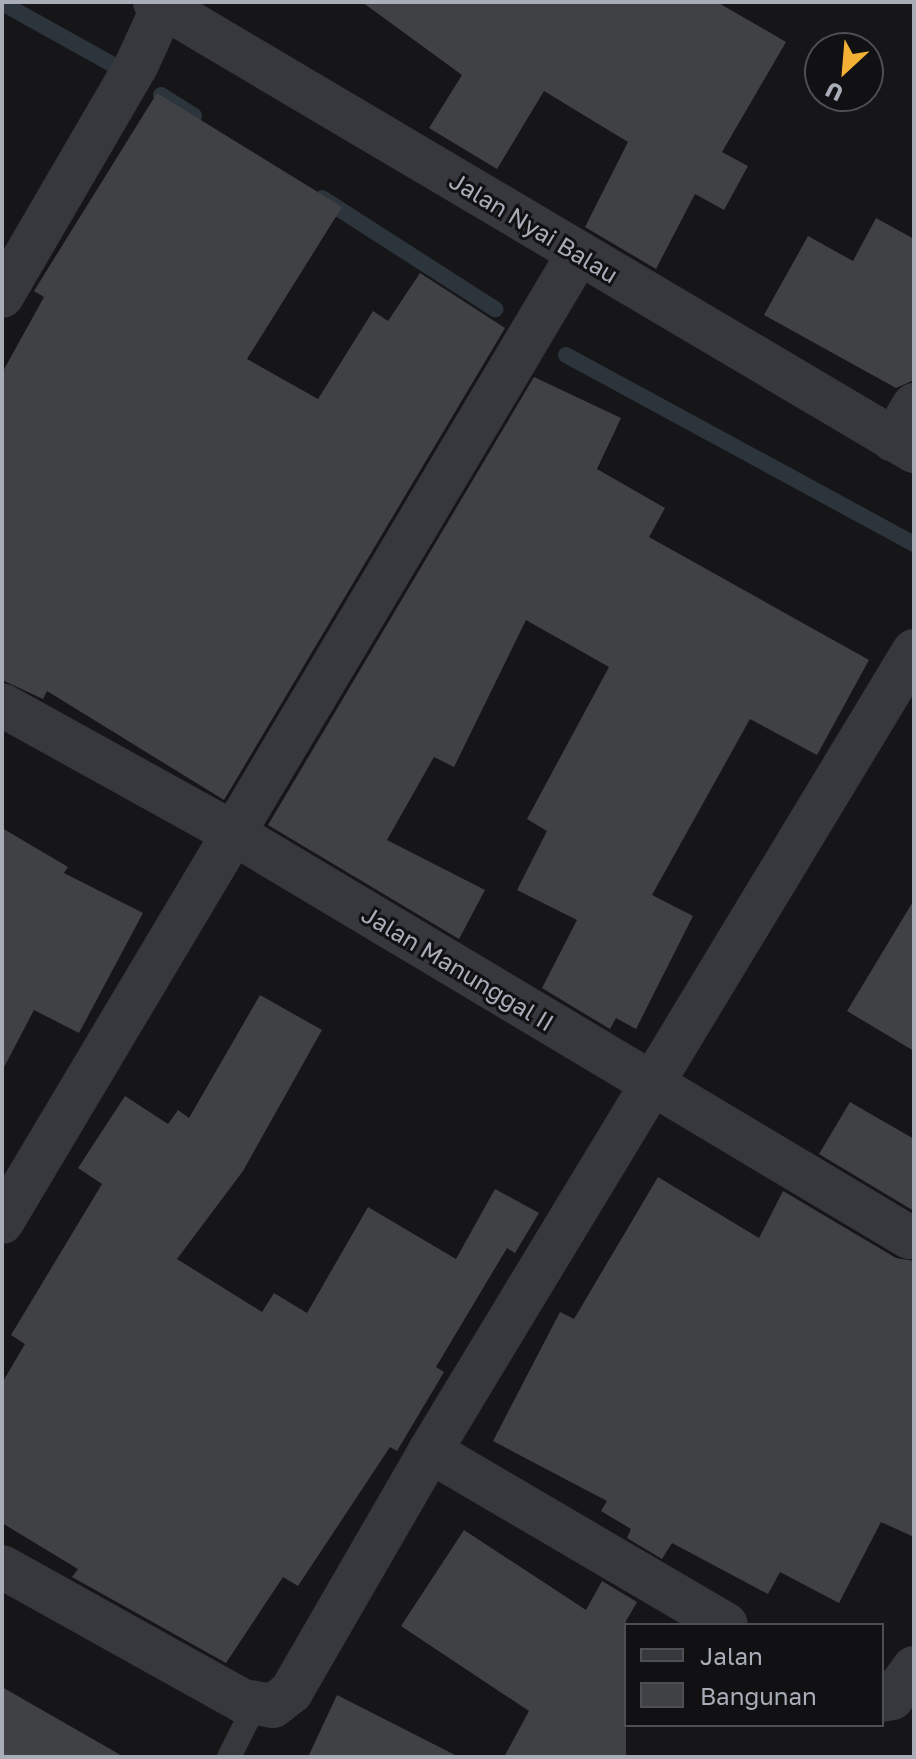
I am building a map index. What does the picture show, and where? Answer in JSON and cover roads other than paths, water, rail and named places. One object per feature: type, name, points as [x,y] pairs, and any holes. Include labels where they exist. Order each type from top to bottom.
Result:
[{"type":"street","name":"Jalan Nyai Balau","points":[[151,27],[559,286],[907,432]]},
{"type":"street","points":[[2,296],[151,27]]},
{"type":"street","points":[[2,1222],[559,286]]},
{"type":"street","points":[[2,1567],[243,1701],[273,1706],[291,1692],[430,1451],[914,651]]},
{"type":"street","name":"Jalan Manunggal II","points":[[2,705],[233,833],[909,1237]]},
{"type":"street","points":[[430,1451],[723,1623]]},
{"type":"street","points":[[884,1700],[892,1698],[914,1668]]},
{"type":"lane","points":[[229,1757],[256,1703]]},
{"type":"waterway","points":[[2,3],[128,73]]},
{"type":"waterway","points":[[161,95],[194,116]]},
{"type":"waterway","points":[[322,198],[495,309]]},
{"type":"waterway","points":[[566,355],[914,544]]}]
